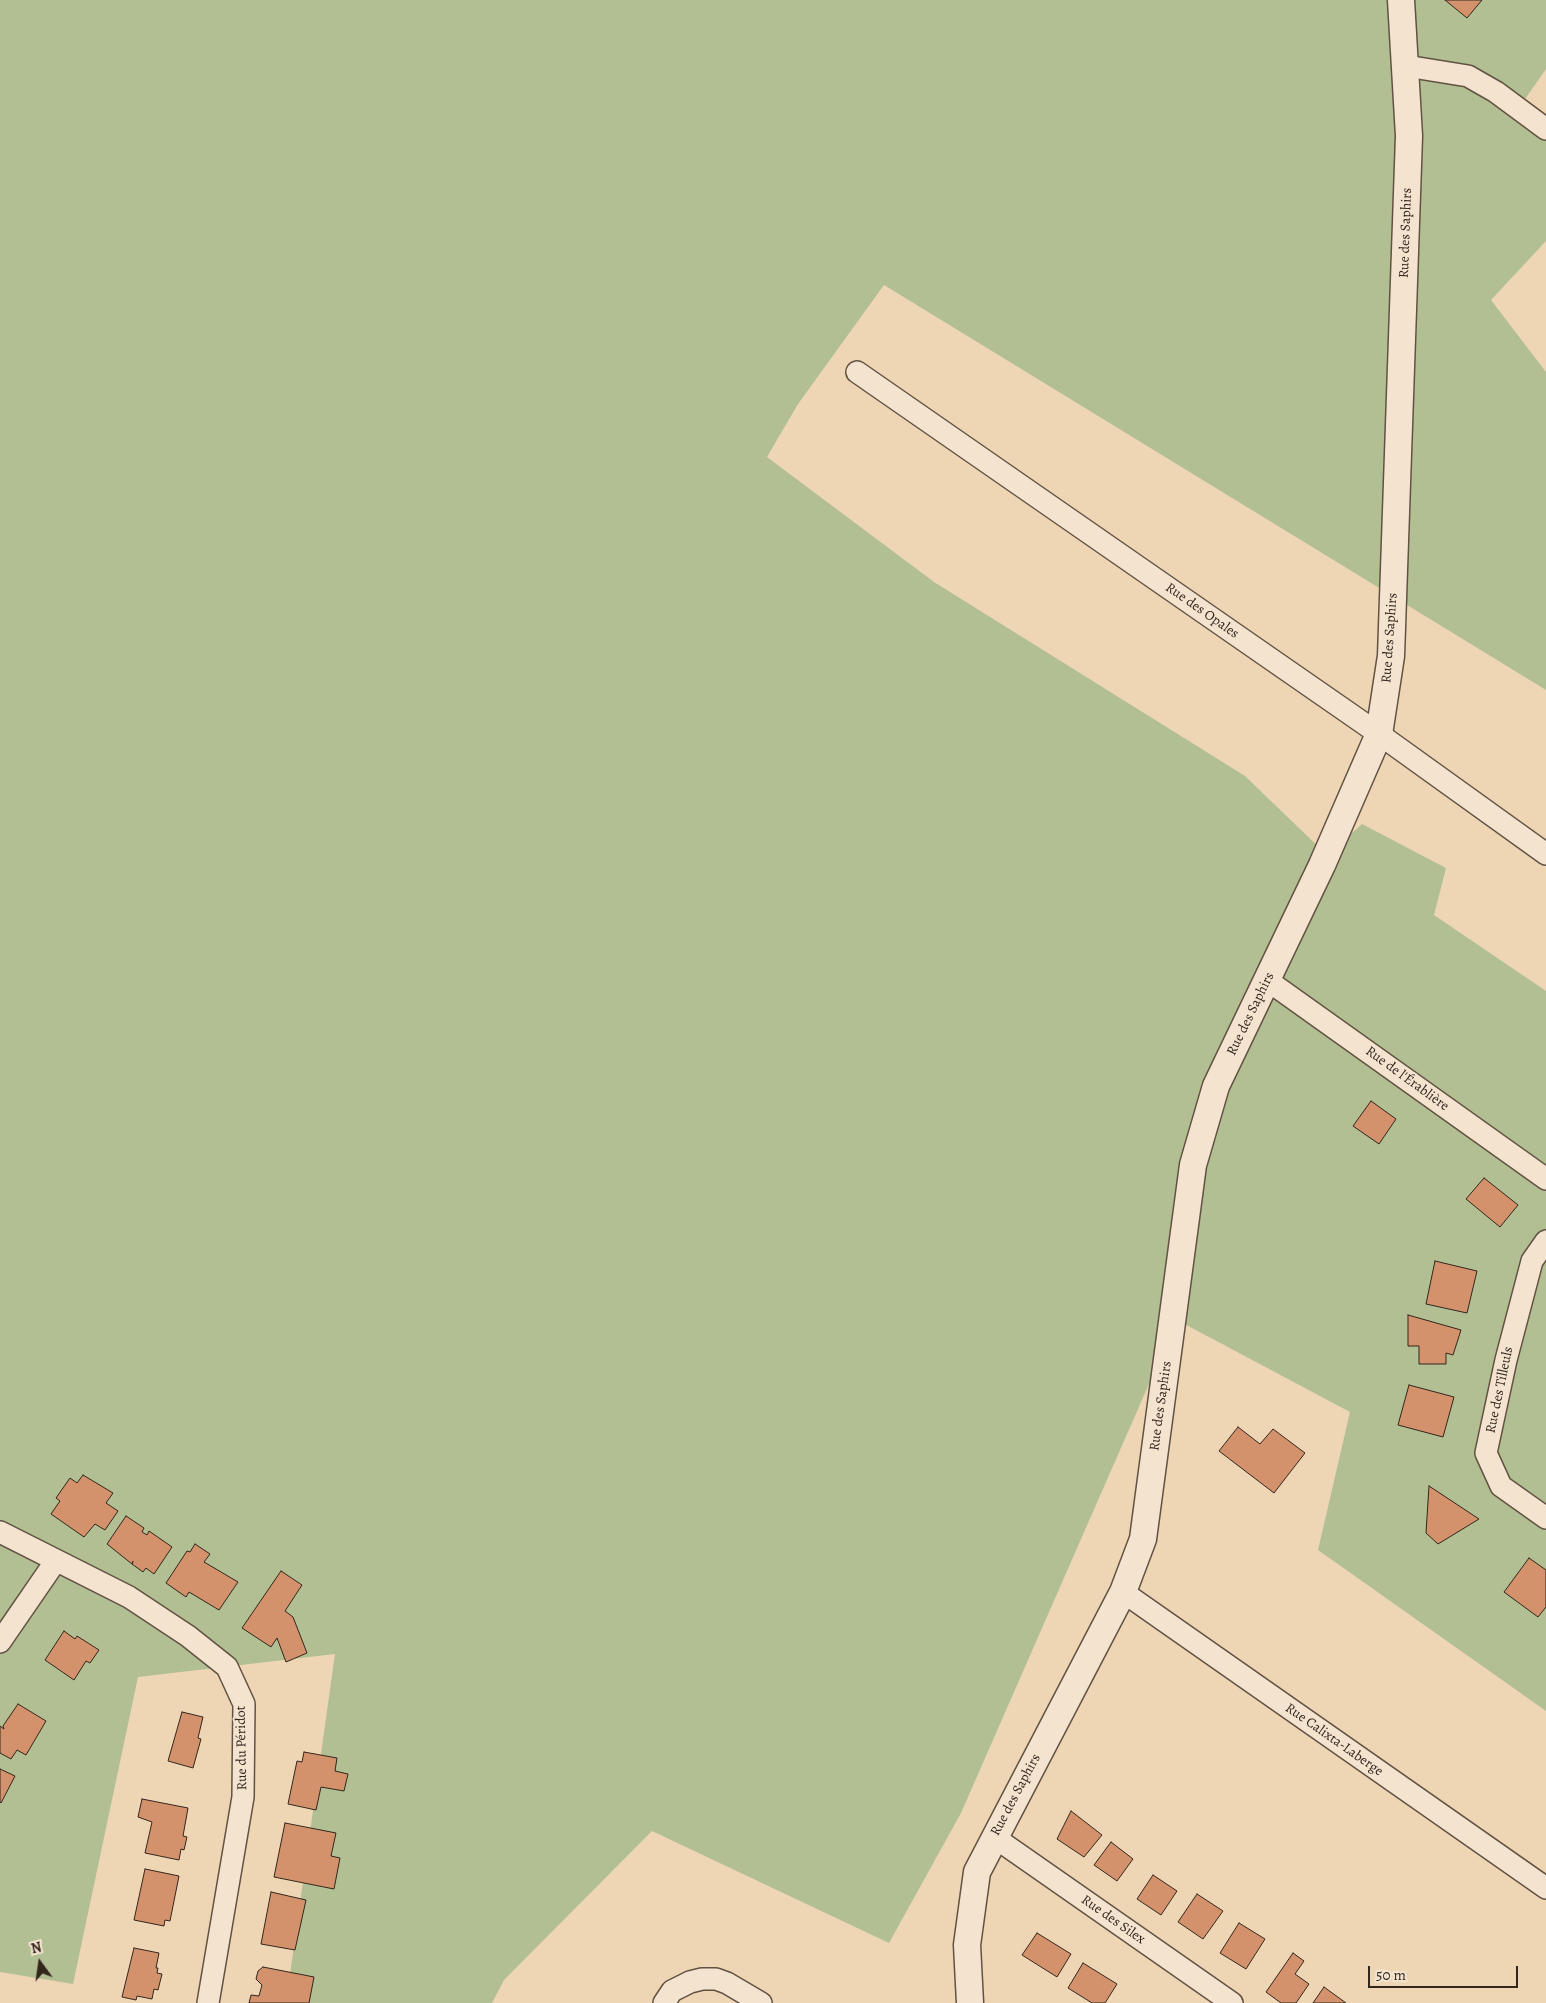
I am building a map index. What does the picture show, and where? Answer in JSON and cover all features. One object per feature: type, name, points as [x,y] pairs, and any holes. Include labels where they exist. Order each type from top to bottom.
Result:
[{"type":"street","name":"Rue des Saphirs","points":[[970,2003],[967,1944],[977,1872],[1122,1592],[1142,1539],[1193,1165],[1216,1086],[1322,865],[1379,734],[1391,656],[1409,136],[1401,0]]},
{"type":"street","points":[[1406,66],[1468,76],[1496,92],[1546,129]]},
{"type":"street","name":"Rue des Opales","points":[[857,372],[1379,734],[1546,854]]},
{"type":"street","name":"Rue de l'Érablière","points":[[1267,980],[1546,1179]]},
{"type":"street","name":"Rue des Tilleuls","points":[[1546,1241],[1532,1261],[1506,1360],[1486,1453],[1501,1486],[1546,1518]]},
{"type":"street","name":"Rue du Péridot","points":[[0,1532],[55,1562],[129,1597],[188,1636],[227,1667],[244,1704],[243,1797],[208,2003]]},
{"type":"street","points":[[0,1642],[55,1562]]},
{"type":"street","name":"Rue Calixta-Laberge","points":[[1122,1592],[1546,1888]]},
{"type":"street","name":"Rue des Silex","points":[[994,1837],[1232,2003]]},
{"type":"street","points":[[664,2003],[672,1991],[690,1982],[702,1979],[716,1979],[727,1983],[761,2003]]},
{"type":"green space","points":[[0,0],[1546,0],[1546,69],[1523,102],[1546,120],[1546,241],[1491,300],[1546,372],[1546,690],[884,285],[798,404],[767,457],[934,582],[1245,776],[1327,855],[1362,824],[1446,868],[1434,915],[1546,991],[1546,1711],[1318,1550],[1350,1412],[1177,1320],[961,1813],[889,1943],[652,1831],[504,1980],[492,2003],[286,2003],[335,1654],[138,1677],[73,1984],[0,1972]]},
{"type":"building","points":[[1445,0],[1482,0],[1467,18]]},
{"type":"building","points":[[1371,1101],[1396,1119],[1379,1144],[1353,1126]]},
{"type":"building","points":[[1484,1178],[1518,1205],[1500,1227],[1466,1199]]},
{"type":"building","points":[[1435,1261],[1477,1271],[1467,1313],[1426,1304]]},
{"type":"building","points":[[1408,1315],[1461,1330],[1453,1355],[1446,1353],[1446,1364],[1419,1364],[1419,1346],[1408,1346]]},
{"type":"building","points":[[1409,1385],[1454,1397],[1443,1437],[1398,1425]]},
{"type":"building","points":[[1238,1427],[1260,1444],[1273,1429],[1305,1453],[1274,1493],[1219,1451]]},
{"type":"building","points":[[83,1475],[113,1493],[106,1503],[118,1511],[105,1530],[95,1524],[84,1537],[51,1514],[60,1501],[56,1498],[70,1478],[77,1483]]},
{"type":"building","points":[[1429,1486],[1479,1519],[1438,1544],[1426,1533]]},
{"type":"building","points":[[126,1516],[144,1528],[142,1532],[147,1535],[149,1531],[172,1547],[154,1574],[146,1568],[143,1572],[107,1544]]},
{"type":"building","points":[[195,1544],[210,1554],[204,1562],[238,1582],[219,1610],[189,1592],[186,1597],[166,1583],[187,1551],[190,1552]]},
{"type":"building","points":[[1529,1558],[1546,1570],[1546,1607],[1538,1617],[1504,1592]]},
{"type":"building","points":[[281,1571],[302,1585],[285,1611],[293,1617],[307,1653],[286,1662],[277,1638],[271,1647],[242,1628]]},
{"type":"building","points":[[64,1631],[75,1639],[77,1636],[99,1650],[90,1663],[86,1661],[74,1680],[45,1660]]},
{"type":"building","points":[[18,1704],[46,1721],[26,1755],[17,1750],[11,1759],[0,1753],[0,1726],[4,1729],[3,1726]]},
{"type":"building","points":[[182,1712],[203,1717],[198,1738],[201,1739],[193,1768],[168,1761]]},
{"type":"building","points":[[304,1752],[337,1758],[335,1771],[348,1774],[344,1791],[321,1787],[316,1810],[288,1804],[297,1761],[302,1762]]},
{"type":"building","points":[[0,1769],[15,1776],[1,1803],[0,1802]]},
{"type":"building","points":[[142,1799],[188,1808],[183,1836],[187,1837],[184,1850],[181,1849],[179,1860],[145,1853],[152,1822],[138,1817]]},
{"type":"building","points":[[1071,1811],[1102,1835],[1084,1857],[1057,1839]]},
{"type":"building","points":[[285,1823],[336,1833],[331,1856],[340,1858],[334,1889],[274,1877]]},
{"type":"building","points":[[1111,1842],[1133,1859],[1117,1881],[1094,1865]]},
{"type":"building","points":[[145,1869],[179,1876],[170,1921],[165,1920],[164,1926],[134,1920]]},
{"type":"building","points":[[1153,1875],[1177,1891],[1161,1915],[1137,1899]]},
{"type":"building","points":[[271,1892],[306,1900],[295,1950],[261,1944]]},
{"type":"building","points":[[1197,1894],[1223,1911],[1203,1939],[1178,1922]]},
{"type":"building","points":[[1239,1923],[1265,1939],[1246,1969],[1220,1953]]},
{"type":"building","points":[[1037,1933],[1071,1954],[1057,1977],[1022,1955]]},
{"type":"building","points":[[134,1948],[159,1953],[156,1968],[158,1968],[157,1973],[162,1974],[158,1990],[154,1989],[152,1999],[137,1996],[136,2000],[122,1997]]},
{"type":"building","points":[[1293,1953],[1304,1961],[1295,1974],[1309,1984],[1296,2003],[1281,2003],[1266,1992]]},
{"type":"building","points":[[1083,1963],[1117,1984],[1105,2003],[1092,2003],[1068,1988]]},
{"type":"building","points":[[263,1967],[314,1977],[309,2003],[249,2003],[251,1995],[259,1996],[262,1985],[256,1979],[258,1971]]},
{"type":"building","points":[[1324,1987],[1346,2003],[1313,2003]]}]
